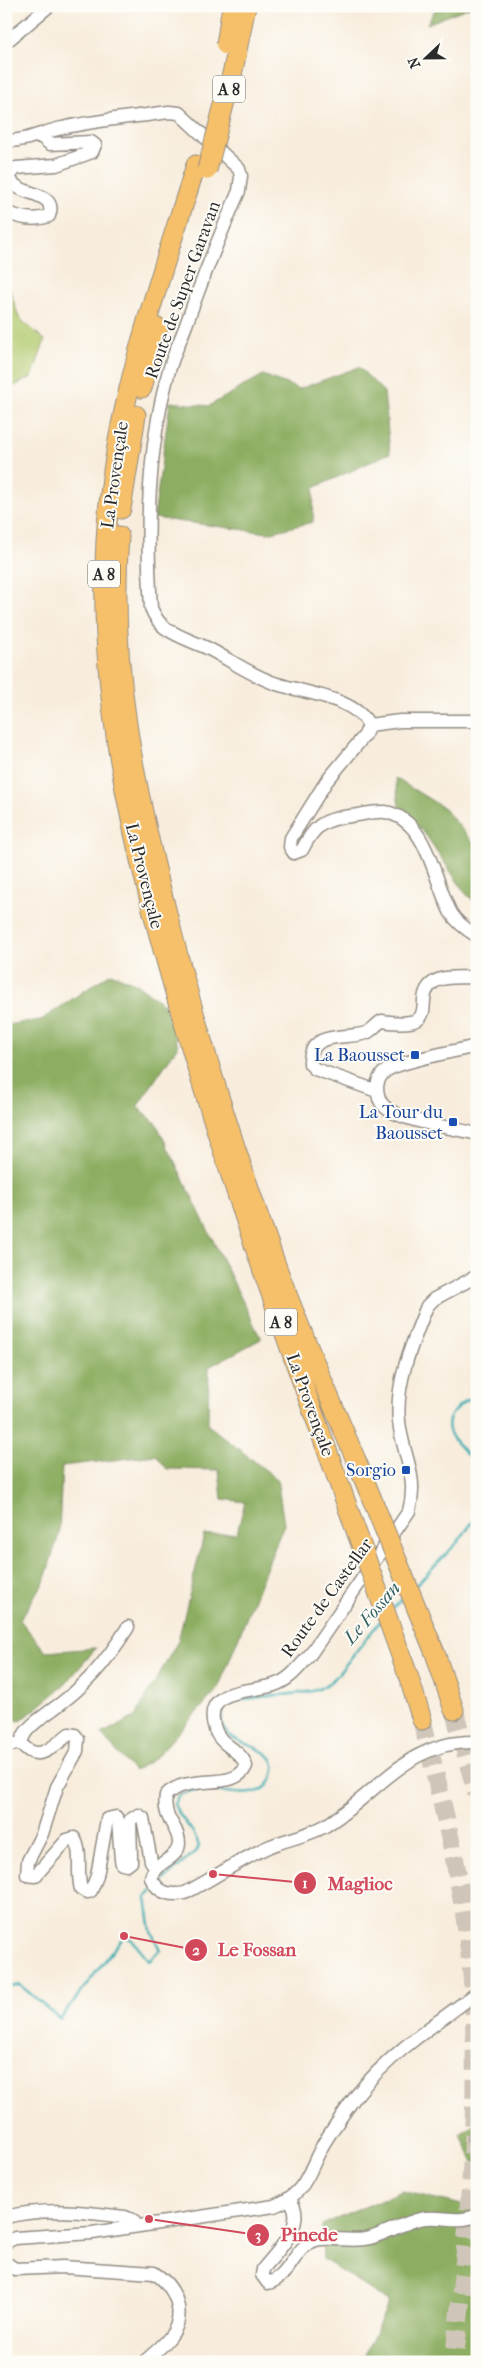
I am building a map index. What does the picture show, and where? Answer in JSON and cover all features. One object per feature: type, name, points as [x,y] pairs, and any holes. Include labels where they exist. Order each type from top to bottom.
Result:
[{"type":"highway","name":"La Provençale","points":[[201,168],[232,6]]},
{"type":"highway","name":"La Provençale","points":[[246,6],[233,70],[201,168],[135,418],[122,499],[118,548],[118,634],[128,738],[179,985],[235,1166],[336,1475],[409,1678],[422,1720]]},
{"type":"highway","name":"La Provençale","points":[[235,1166],[435,1653],[454,1710]]},
{"type":"street","points":[[6,42],[49,6]]},
{"type":"street","name":"Route de Super Garavan","points":[[6,141],[21,141],[60,128],[95,122],[169,112],[179,113],[239,169],[241,176],[239,191],[203,276],[168,373],[158,418],[151,467],[148,512],[151,608],[154,616],[164,626],[177,634],[260,678],[359,710],[369,725]]},
{"type":"street","points":[[6,212],[15,216],[40,219],[49,216],[51,209],[49,201],[43,197],[20,190],[14,186],[9,176],[12,171],[22,168],[56,165],[92,152],[95,145],[91,142],[82,141],[50,144],[43,141],[40,136]]},
{"type":"street","points":[[477,721],[400,721],[369,725],[365,735],[326,782],[291,838],[290,847],[294,853],[302,850],[310,832],[330,820],[383,812],[395,815],[405,821],[423,845],[431,859],[451,913],[458,922],[477,936]]},
{"type":"street","points":[[377,1091],[315,1069],[310,1064],[313,1048],[331,1037],[364,1034],[382,1021],[404,1024],[415,1022],[422,1016],[427,990],[433,983],[442,979],[477,977]]},
{"type":"street","points":[[477,1048],[472,1047],[387,1070],[378,1081],[377,1091],[379,1100],[385,1108],[398,1114],[438,1126],[477,1134]]},
{"type":"street","name":"Route de Castellar","points":[[156,1868],[176,1852],[179,1843],[164,1807],[166,1795],[182,1784],[235,1778],[243,1773],[246,1766],[244,1758],[218,1737],[214,1726],[213,1714],[218,1701],[225,1695],[276,1685],[291,1676],[309,1656],[410,1511],[414,1487],[399,1423],[398,1403],[402,1382],[427,1306],[434,1299],[477,1276]]},
{"type":"street","points":[[128,1626],[110,1657],[90,1679],[69,1698],[36,1722],[23,1735],[22,1744],[27,1751],[37,1754],[49,1750],[69,1734],[75,1734],[78,1739],[77,1751],[57,1787],[42,1834],[28,1861],[26,1875],[35,1876],[68,1840],[74,1838],[78,1848],[81,1889],[88,1892],[91,1891],[97,1876],[107,1819],[116,1817],[118,1820],[121,1860],[122,1864],[127,1866],[131,1862],[132,1857],[130,1820],[138,1815],[143,1818],[151,1861],[156,1868],[151,1878],[157,1887],[173,1896],[185,1893],[267,1847],[317,1830],[338,1816],[398,1767],[434,1747],[457,1741],[477,1742]]},
{"type":"street","points":[[6,1746],[22,1744]]},
{"type":"street","points":[[6,2242],[15,2238],[92,2233],[237,2212],[274,2206],[290,2200],[300,2189],[324,2143],[357,2096],[388,2060],[412,2039],[477,1993]]},
{"type":"street","points":[[477,2128],[475,2139],[477,2148]]},
{"type":"street","points":[[290,2200],[294,2206],[296,2216],[294,2228],[263,2269],[262,2276],[268,2283],[280,2276],[302,2250],[316,2240],[344,2241],[369,2238],[421,2219],[438,2218],[456,2221],[477,2215]]},
{"type":"street","points":[[6,2218],[23,2213],[55,2211],[125,2217],[133,2220],[136,2226]]},
{"type":"street","points":[[6,2263],[15,2269],[63,2267],[154,2273],[164,2279],[178,2300],[178,2322],[171,2336],[144,2362]]},
{"type":"green space","points":[[437,6],[472,6],[427,24]]},
{"type":"green space","points":[[6,278],[19,318],[45,340],[32,377],[6,390]]},
{"type":"green space","points":[[359,367],[384,392],[390,453],[314,488],[313,522],[268,533],[154,518],[170,402],[209,406],[263,375],[299,389]]},
{"type":"green space","points":[[395,778],[444,808],[477,847],[477,904],[466,894],[425,834],[399,807]]},
{"type":"green space","points":[[111,973],[137,984],[165,1005],[178,1046],[137,1107],[156,1123],[261,1339],[209,1367],[208,1425],[277,1479],[284,1524],[218,1689],[155,1758],[134,1771],[101,1734],[135,1717],[178,1641],[204,1535],[237,1533],[245,1502],[222,1499],[219,1470],[167,1469],[156,1455],[62,1466],[59,1534],[44,1582],[20,1620],[46,1652],[96,1648],[65,1685],[21,1721],[6,1718],[6,1025],[41,1020]]},
{"type":"green space","points":[[477,2123],[477,2168],[460,2134]]},
{"type":"green space","points":[[402,2191],[475,2208],[477,2204],[477,2362],[362,2362],[389,2302],[323,2259],[322,2225]]},
{"type":"waterway","name":"Le Fossan","points":[[477,1397],[467,1400],[456,1408],[449,1419],[448,1427],[455,1441],[477,1467]]},
{"type":"waterway","name":"Le Fossan","points":[[415,1586],[457,1543],[477,1516]]},
{"type":"waterway","name":"Le Fossan","points":[[392,1609],[404,1597]]},
{"type":"waterway","name":"Le Fossan","points":[[160,1884],[199,1847],[195,1835],[174,1804],[178,1796],[200,1790],[247,1794],[265,1788],[271,1781],[274,1770],[273,1761],[268,1755],[232,1737],[225,1730],[221,1719],[223,1707],[229,1703],[251,1698],[307,1692],[321,1688],[335,1678],[381,1620]]},
{"type":"waterway","name":"Le Fossan","points":[[6,1988],[20,1985],[60,2019],[124,1936],[132,1940],[149,1961],[160,1950],[151,1931],[146,1898],[154,1890]]},
{"type":"tunnel","points":[[454,1710],[477,1794]]},
{"type":"tunnel","points":[[422,1720],[448,1827],[462,1898],[472,1970],[474,2006],[475,2096],[471,2185],[454,2362]]},
{"type":"place","name":"La Baousset","points":[[415,1055]]},
{"type":"place","name":"La Tour du Baousset","points":[[453,1122]]},
{"type":"place","name":"Sorgio","points":[[406,1470]]},
{"type":"place","name":"Maglioc","points":[[213,1874]]},
{"type":"place","name":"Le Fossan","points":[[124,1936]]},
{"type":"place","name":"Pinede","points":[[149,2219]]}]
